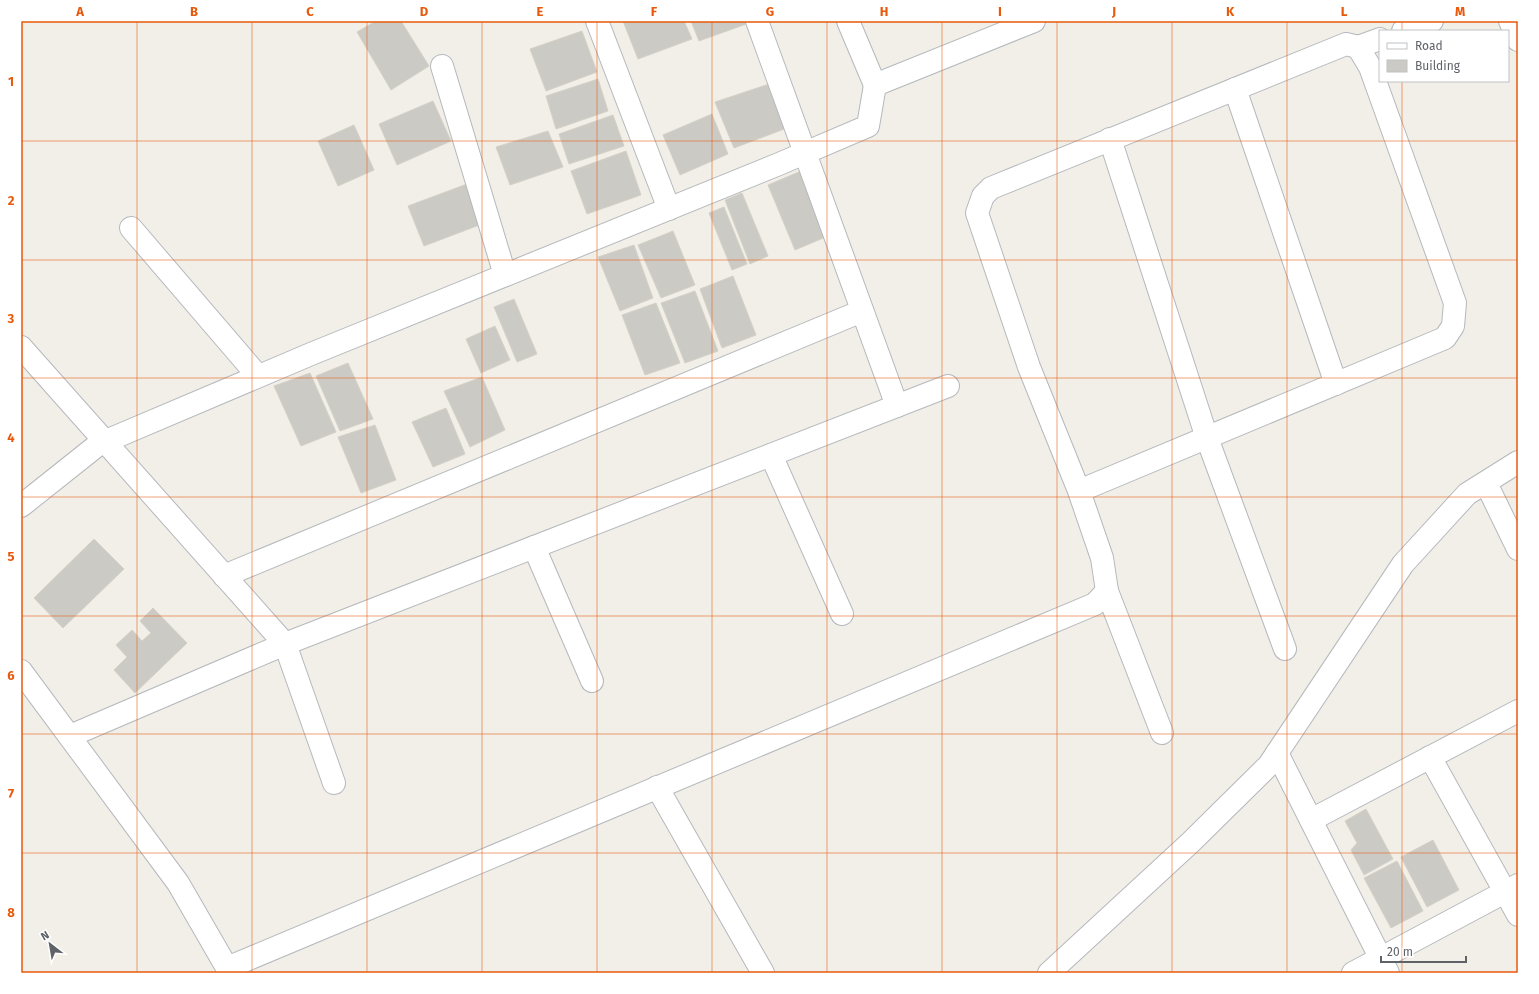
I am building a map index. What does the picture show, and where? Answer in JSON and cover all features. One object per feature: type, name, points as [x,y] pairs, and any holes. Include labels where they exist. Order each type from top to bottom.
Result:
[{"type":"street","points":[[597,21],[669,209]]},
{"type":"street","points":[[757,21],[897,406]]},
{"type":"street","points":[[21,506],[71,465],[105,442],[258,376],[669,209],[868,126],[875,85],[848,21]]},
{"type":"street","points":[[875,85],[1034,21]]},
{"type":"street","points":[[1406,30],[1432,21]]},
{"type":"street","points":[[1510,21],[1518,40]]},
{"type":"street","points":[[1162,733],[1107,591],[1102,558],[1079,491],[1029,367],[977,213],[983,196],[991,188],[1346,44],[1358,47],[1379,39]]},
{"type":"street","points":[[1079,491],[1445,338],[1453,326],[1455,303],[1370,67],[1358,47]]},
{"type":"street","points":[[442,66],[505,275]]},
{"type":"street","points":[[1235,89],[1336,384]]},
{"type":"street","points":[[1110,139],[1207,438],[1285,649]]},
{"type":"street","points":[[131,228],[258,376]]},
{"type":"street","points":[[224,576],[862,311]]},
{"type":"street","points":[[21,347],[285,644],[334,783]]},
{"type":"street","points":[[70,736],[285,644],[948,386]]},
{"type":"street","points":[[771,454],[842,614]]},
{"type":"street","points":[[1050,973],[1191,842],[1269,765],[1404,564],[1467,494],[1518,462]]},
{"type":"street","points":[[1486,482],[1518,549]]},
{"type":"street","points":[[534,547],[592,681]]},
{"type":"street","points":[[21,671],[178,883],[228,970],[657,787],[1095,604],[1107,591]]},
{"type":"street","points":[[1311,820],[1518,711]]},
{"type":"street","points":[[1277,753],[1385,965]]},
{"type":"street","points":[[1430,757],[1512,888],[1518,915]]},
{"type":"street","points":[[657,787],[763,973]]},
{"type":"street","points":[[1353,973],[1385,965],[1512,888]]},
{"type":"building","points":[[376,21],[401,21],[429,66],[391,90],[357,32]]},
{"type":"building","points":[[623,21],[684,21],[692,39],[638,59]]},
{"type":"building","points":[[691,21],[751,21],[752,22],[699,41]]},
{"type":"building","points":[[582,31],[597,72],[546,91],[530,49]]},
{"type":"building","points":[[598,79],[608,111],[556,129],[546,96]]},
{"type":"building","points":[[769,84],[787,128],[734,148],[715,102]]},
{"type":"building","points":[[433,101],[451,141],[397,165],[379,124]]},
{"type":"building","points":[[712,114],[728,154],[680,175],[663,135]]},
{"type":"building","points":[[613,115],[624,146],[569,164],[559,134]]},
{"type":"building","points":[[354,125],[374,170],[338,186],[318,141]]},
{"type":"building","points":[[548,131],[563,167],[510,185],[496,147]]},
{"type":"building","points":[[626,151],[641,195],[587,214],[571,171]]},
{"type":"building","points":[[801,171],[828,236],[795,250],[768,185]]},
{"type":"building","points":[[467,184],[482,224],[424,246],[408,206]]},
{"type":"building","points":[[742,193],[768,256],[750,264],[725,200]]},
{"type":"building","points":[[724,207],[747,264],[732,270],[709,213]]},
{"type":"building","points":[[673,231],[695,285],[661,298],[638,245]]},
{"type":"building","points":[[634,245],[653,298],[620,311],[598,257]]},
{"type":"building","points":[[733,276],[756,335],[722,348],[700,289]]},
{"type":"building","points":[[695,291],[718,351],[685,363],[661,303]]},
{"type":"building","points":[[514,299],[537,354],[517,362],[494,307]]},
{"type":"building","points":[[656,303],[680,363],[645,375],[622,315]]},
{"type":"building","points":[[495,326],[510,360],[481,373],[466,339]]},
{"type":"building","points":[[348,363],[373,419],[340,431],[316,376]]},
{"type":"building","points":[[310,373],[336,432],[301,446],[274,386]]},
{"type":"building","points":[[482,377],[505,430],[470,447],[444,391]]},
{"type":"building","points":[[446,408],[465,454],[433,467],[412,422]]},
{"type":"building","points":[[375,425],[396,480],[361,493],[338,437]]},
{"type":"building","points":[[94,539],[124,569],[63,628],[34,598]]},
{"type":"building","points":[[153,608],[187,643],[135,693],[114,670],[127,657],[116,645],[132,630],[142,641],[151,633],[140,621]]},
{"type":"building","points":[[1366,809],[1393,859],[1364,875],[1351,850],[1357,843],[1345,821]]},
{"type":"building","points":[[1433,840],[1459,890],[1427,907],[1401,857]]},
{"type":"building","points":[[1397,861],[1423,911],[1391,928],[1364,878]]}]
